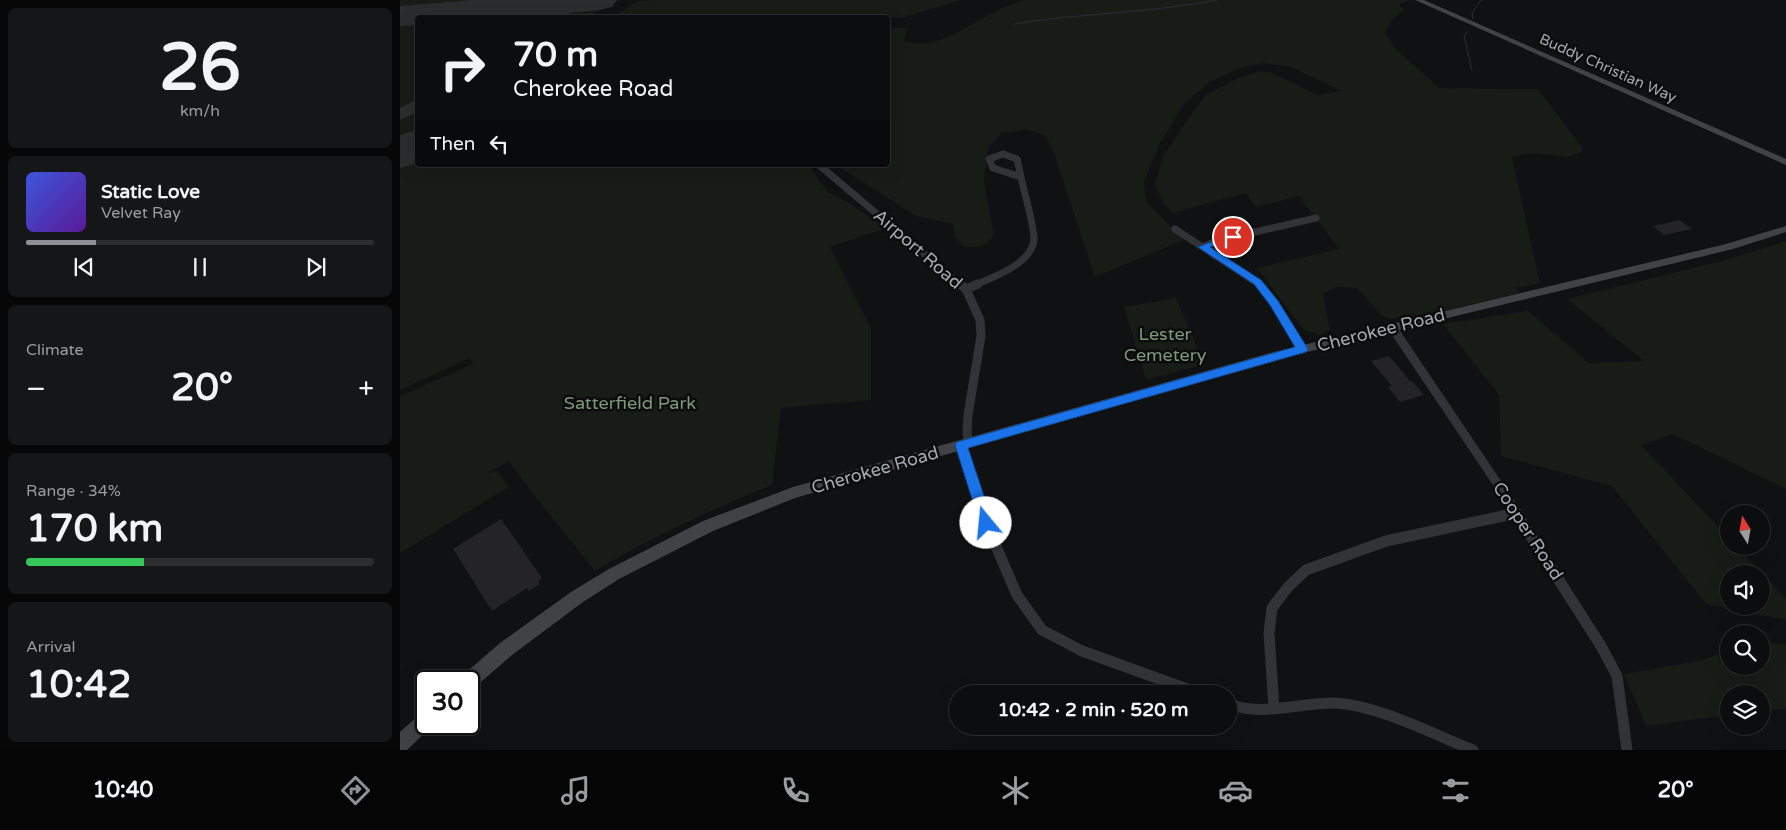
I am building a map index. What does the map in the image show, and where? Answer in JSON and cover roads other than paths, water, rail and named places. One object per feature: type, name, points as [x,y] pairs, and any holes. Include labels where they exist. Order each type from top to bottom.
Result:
[{"type":"main road","name":"Buddy Christian Way","points":[[1418,0],[1786,162]]},
{"type":"main road","name":"Cherokee Road","points":[[480,671],[506,649],[577,597],[644,558],[708,526],[793,493],[1302,349],[1729,247],[1786,229]]},
{"type":"main road","points":[[400,744],[415,730]]},
{"type":"street","points":[[966,289],[1007,271],[1030,254],[1034,239],[1021,177],[1017,159],[1003,154],[994,155],[989,159],[992,168],[1021,177]]},
{"type":"street","name":"Airport Road","points":[[821,167],[966,289],[980,320],[981,336],[965,444],[986,523],[1017,595],[1042,630],[1082,650],[1177,685]]},
{"type":"street","points":[[1202,247],[1216,241],[1316,218]]},
{"type":"street","points":[[1175,229],[1258,282],[1274,303],[1302,349]]},
{"type":"street","name":"Cooper Road","points":[[1392,327],[1517,513],[1577,606],[1618,676],[1627,750]]},
{"type":"street","points":[[1274,709],[1268,633],[1272,608],[1288,587],[1306,570],[1386,541],[1517,513]]},
{"type":"street","points":[[1237,706],[1274,709],[1335,702],[1368,709],[1473,750]]},
{"type":"waterway","points":[[1014,24],[1065,17],[1166,8],[1217,0]]},
{"type":"waterway","points":[[1473,19],[1472,13],[1481,0]]},
{"type":"waterway","points":[[1467,32],[1464,36],[1472,70]]},
{"type":"park label","name":"Lester Cemetery","points":[[1165,344]]},
{"type":"park label","name":"Satterfield Park","points":[[630,403]]}]
